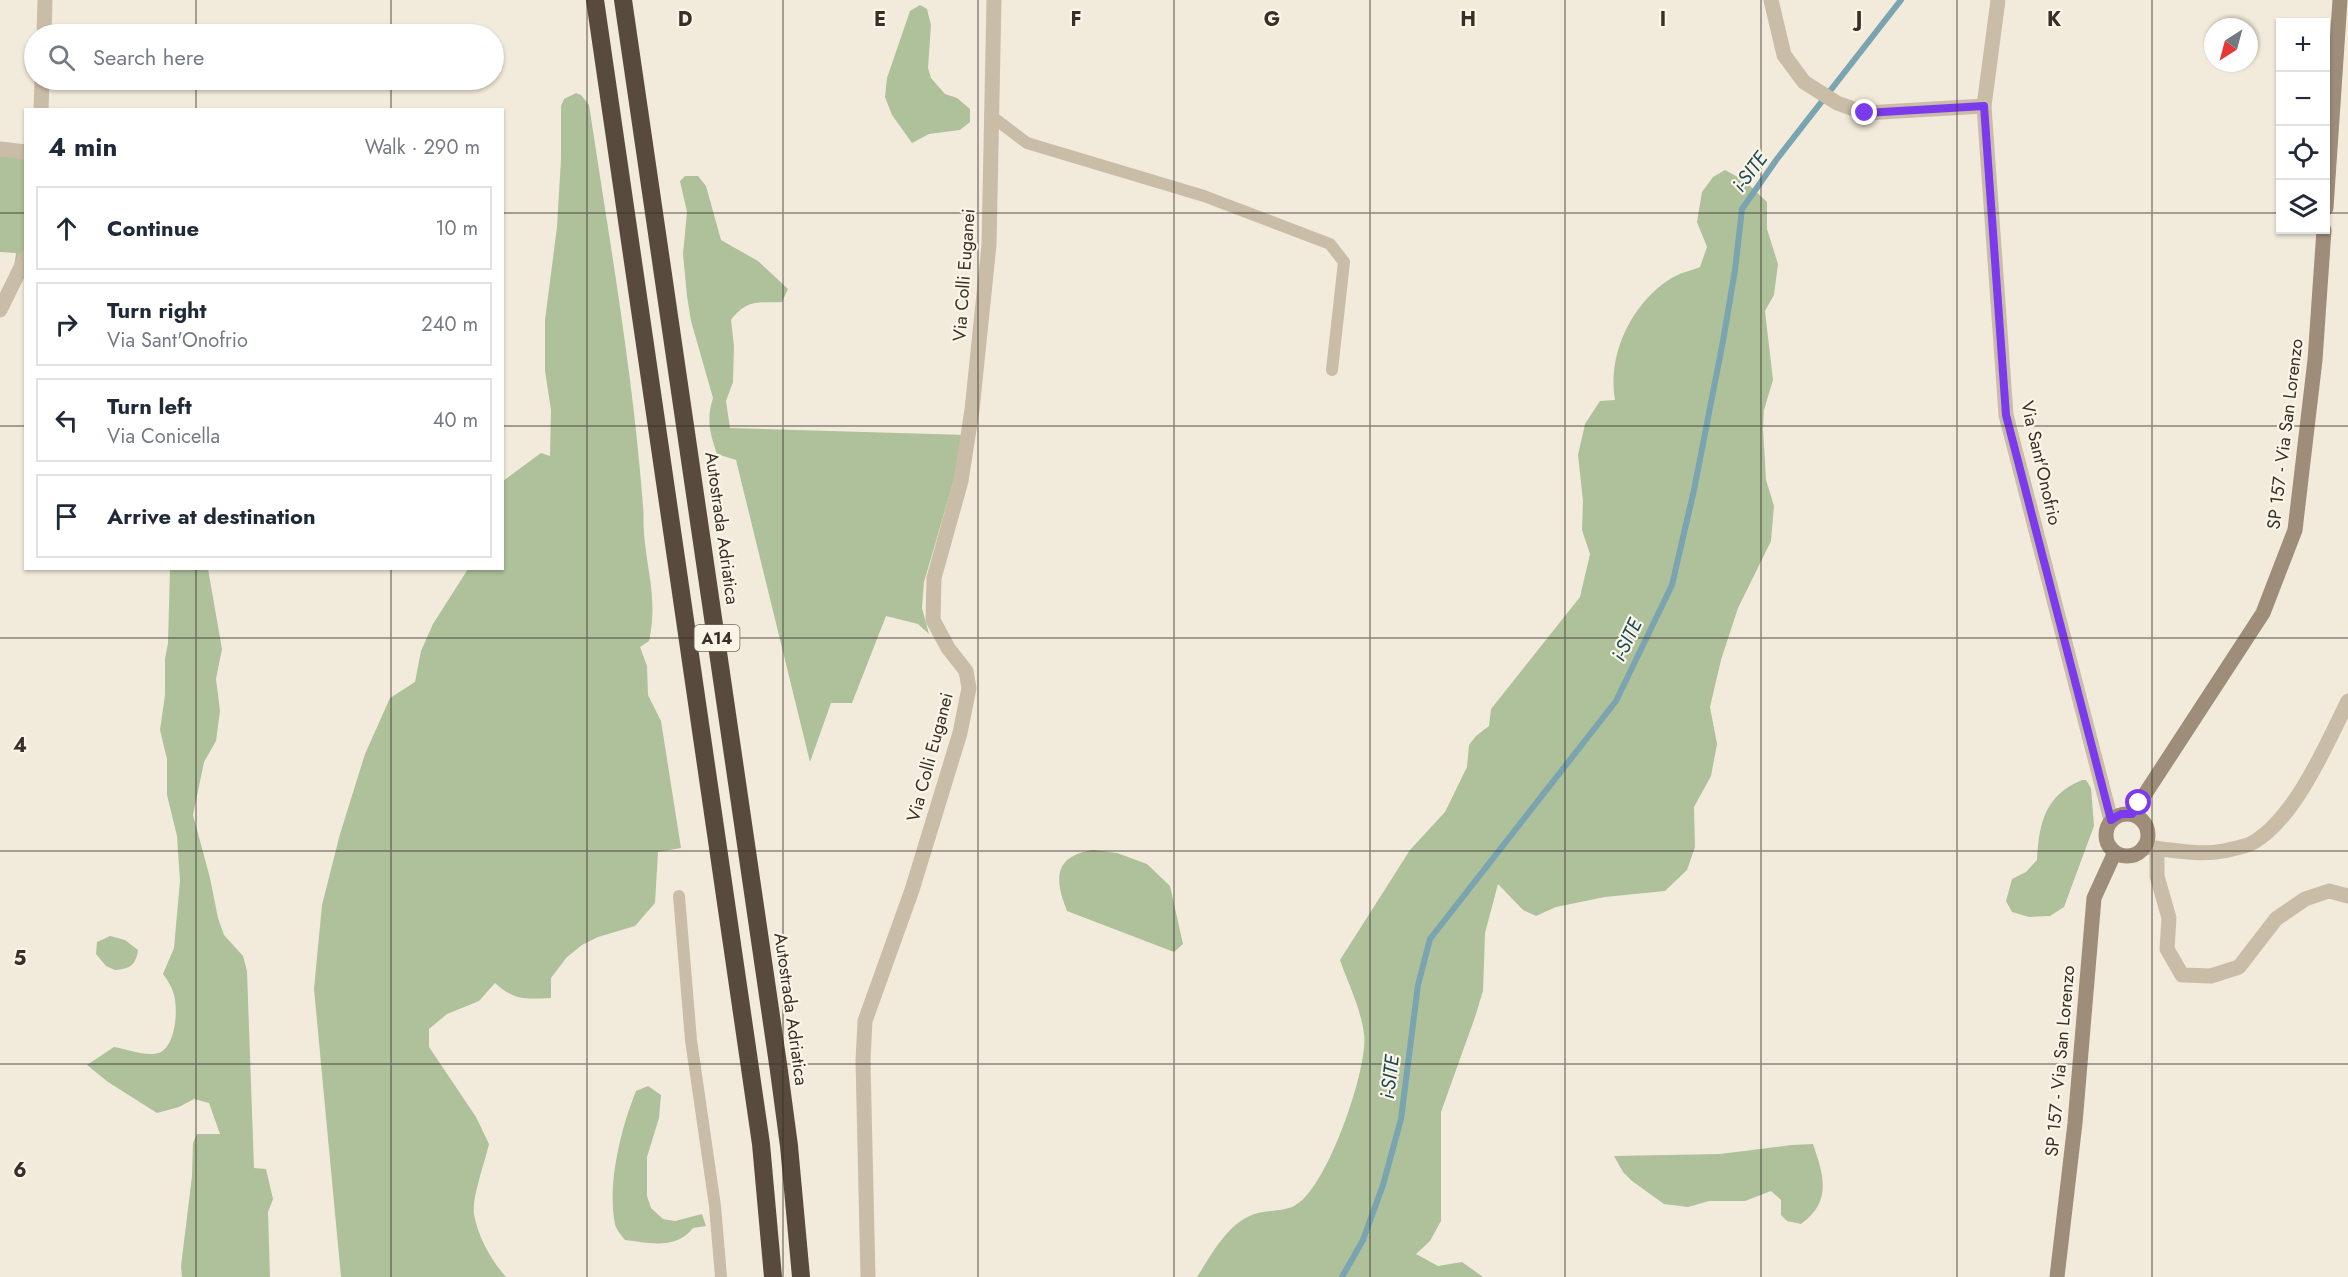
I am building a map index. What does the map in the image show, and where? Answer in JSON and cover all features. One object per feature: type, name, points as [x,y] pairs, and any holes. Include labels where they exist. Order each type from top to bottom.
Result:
[{"type":"highway","name":"A14","points":[[596,0],[760,1133],[773,1277]]},
{"type":"highway","name":"Autostrada Adriatica","points":[[623,0],[778,1059],[789,1146],[801,1277]]},
{"type":"main road","points":[[2327,180],[2340,0]]},
{"type":"main road","name":"SP 157 - Via San Lorenzo","points":[[2132,814],[2263,613],[2295,531],[2315,360],[2324,234]]},
{"type":"main road","points":[[2121,814],[2132,814],[2138,817],[2146,828],[2147,841],[2151,847],[2127,856],[2115,852],[2106,840],[2107,826],[2111,820],[2121,814]]},
{"type":"main road","name":"SP 157 - Via San Lorenzo","points":[[2057,1277],[2074,1123],[2094,898],[2115,852]]},
{"type":"street","points":[[44,24],[45,0]]},
{"type":"street","name":"Via Colli Euganei","points":[[868,1277],[862,1061],[865,1021],[912,890],[960,733],[969,688],[966,671],[948,648],[933,620],[934,578],[961,481],[972,410],[989,245],[994,0]]},
{"type":"street","points":[[1771,0],[1784,55],[1804,82],[1837,103],[1865,113],[1984,106]]},
{"type":"street","name":"Via Sant'Onofrio","points":[[1998,0],[1984,106],[2006,415],[2111,820]]},
{"type":"street","points":[[41,108],[42,90]]},
{"type":"street","points":[[0,149],[24,152]]},
{"type":"street","points":[[0,310],[24,261]]},
{"type":"street","points":[[2348,701],[2302,789],[2282,819],[2253,843],[2221,852],[2151,847],[2169,918],[2167,949],[2182,975],[2211,976],[2239,967],[2276,919],[2305,899],[2329,891],[2348,896]]},
{"type":"lane","points":[[990,116],[1028,143],[1204,196],[1330,244],[1344,262],[1332,370]]},
{"type":"lane","points":[[679,896],[691,1040],[714,1206],[721,1277]]},
{"type":"green space","points":[[920,5],[927,9],[931,25],[928,68],[931,78],[945,94],[957,98],[970,109],[970,122],[960,130],[929,134],[912,143],[892,115],[885,97],[887,78],[910,11]]},
{"type":"green space","points":[[576,93],[581,95],[589,105],[627,355],[639,456],[644,533],[652,599],[649,641],[640,647],[647,666],[648,695],[661,721],[681,848],[658,852],[655,903],[635,926],[598,937],[582,945],[567,957],[551,978],[551,998],[521,998],[495,983],[479,1001],[447,1014],[429,1029],[429,1047],[476,1117],[489,1144],[477,1189],[474,1214],[486,1248],[506,1277],[341,1277],[314,989],[322,905],[340,834],[365,754],[390,698],[415,682],[421,651],[433,624],[467,570],[504,570],[504,480],[541,453],[550,456],[551,410],[545,371],[545,320],[557,227],[561,106],[564,99]]},
{"type":"green space","points":[[0,154],[24,158],[24,278],[14,267],[16,253],[0,252]]},
{"type":"green space","points":[[1725,170],[1745,181],[1767,202],[1767,229],[1778,264],[1774,295],[1765,311],[1773,380],[1764,410],[1763,428],[1766,480],[1774,506],[1771,541],[1738,608],[1721,660],[1710,707],[1717,744],[1711,776],[1694,807],[1695,847],[1687,870],[1665,891],[1605,897],[1556,907],[1536,916],[1523,910],[1498,884],[1485,933],[1483,991],[1441,1112],[1441,1221],[1430,1241],[1416,1254],[1438,1266],[1462,1262],[1483,1277],[1197,1277],[1215,1248],[1238,1223],[1258,1213],[1290,1208],[1306,1196],[1332,1154],[1360,1073],[1364,1050],[1364,1034],[1360,1015],[1340,960],[1410,850],[1445,812],[1467,767],[1469,745],[1489,726],[1491,709],[1580,597],[1590,554],[1582,530],[1583,501],[1578,455],[1585,424],[1600,401],[1615,400],[1613,383],[1615,366],[1625,332],[1633,316],[1656,290],[1670,279],[1700,267],[1707,247],[1697,222],[1702,192],[1713,177]]},
{"type":"green space","points":[[685,176],[698,176],[706,186],[721,240],[758,261],[788,289],[782,302],[748,305],[731,320],[734,346],[733,382],[726,401],[730,428],[967,435],[924,582],[922,608],[929,634],[918,624],[886,616],[852,703],[831,703],[810,762],[736,460],[717,454],[711,433],[709,420],[713,398],[691,321],[687,296],[683,254],[687,212],[680,181]]},
{"type":"green space","points":[[170,570],[208,570],[222,649],[216,679],[220,711],[216,741],[204,762],[193,815],[218,918],[224,935],[243,956],[247,971],[254,1168],[266,1169],[273,1199],[268,1212],[270,1277],[182,1277],[181,1266],[192,1176],[193,1143],[197,1134],[220,1134],[209,1103],[194,1099],[179,1107],[157,1113],[108,1082],[87,1065],[114,1047],[144,1054],[161,1052],[170,1041],[175,1026],[174,995],[163,974],[174,948],[180,881],[177,836],[167,795],[167,759],[160,730],[168,643]]},
{"type":"green space","points":[[2082,780],[2086,780],[2091,788],[2094,826],[2064,907],[2050,916],[2029,917],[2012,912],[2006,901],[2012,879],[2026,872],[2037,860],[2042,822],[2046,812],[2060,794]]},
{"type":"green space","points":[[1093,850],[1117,853],[1147,864],[1170,886],[1183,944],[1174,952],[1067,911],[1060,889],[1061,871],[1064,864],[1071,858]]},
{"type":"green space","points":[[110,936],[125,940],[138,950],[136,959],[125,969],[115,970],[106,966],[96,954],[97,942]]},
{"type":"green space","points":[[648,1086],[661,1095],[659,1118],[647,1157],[647,1196],[651,1208],[663,1219],[675,1221],[702,1214],[706,1226],[693,1228],[679,1240],[662,1243],[625,1240],[616,1226],[613,1209],[614,1175],[625,1122],[636,1091]]},
{"type":"green space","points":[[1813,1144],[1823,1188],[1818,1207],[1801,1224],[1787,1221],[1781,1215],[1781,1200],[1771,1191],[1745,1201],[1709,1201],[1688,1207],[1664,1204],[1632,1181],[1623,1172],[1614,1156],[1720,1154]]},
{"type":"waterway","name":"i-SITE","points":[[1342,1277],[1363,1240],[1383,1185],[1401,1119],[1418,985],[1430,939],[1616,701],[1672,585],[1694,490],[1723,341],[1742,209],[1777,159],[1901,0]]},
{"type":"route","points":[[1865,113],[1984,106],[2006,415],[2111,820],[2121,814],[2132,814],[2139,803]]}]
